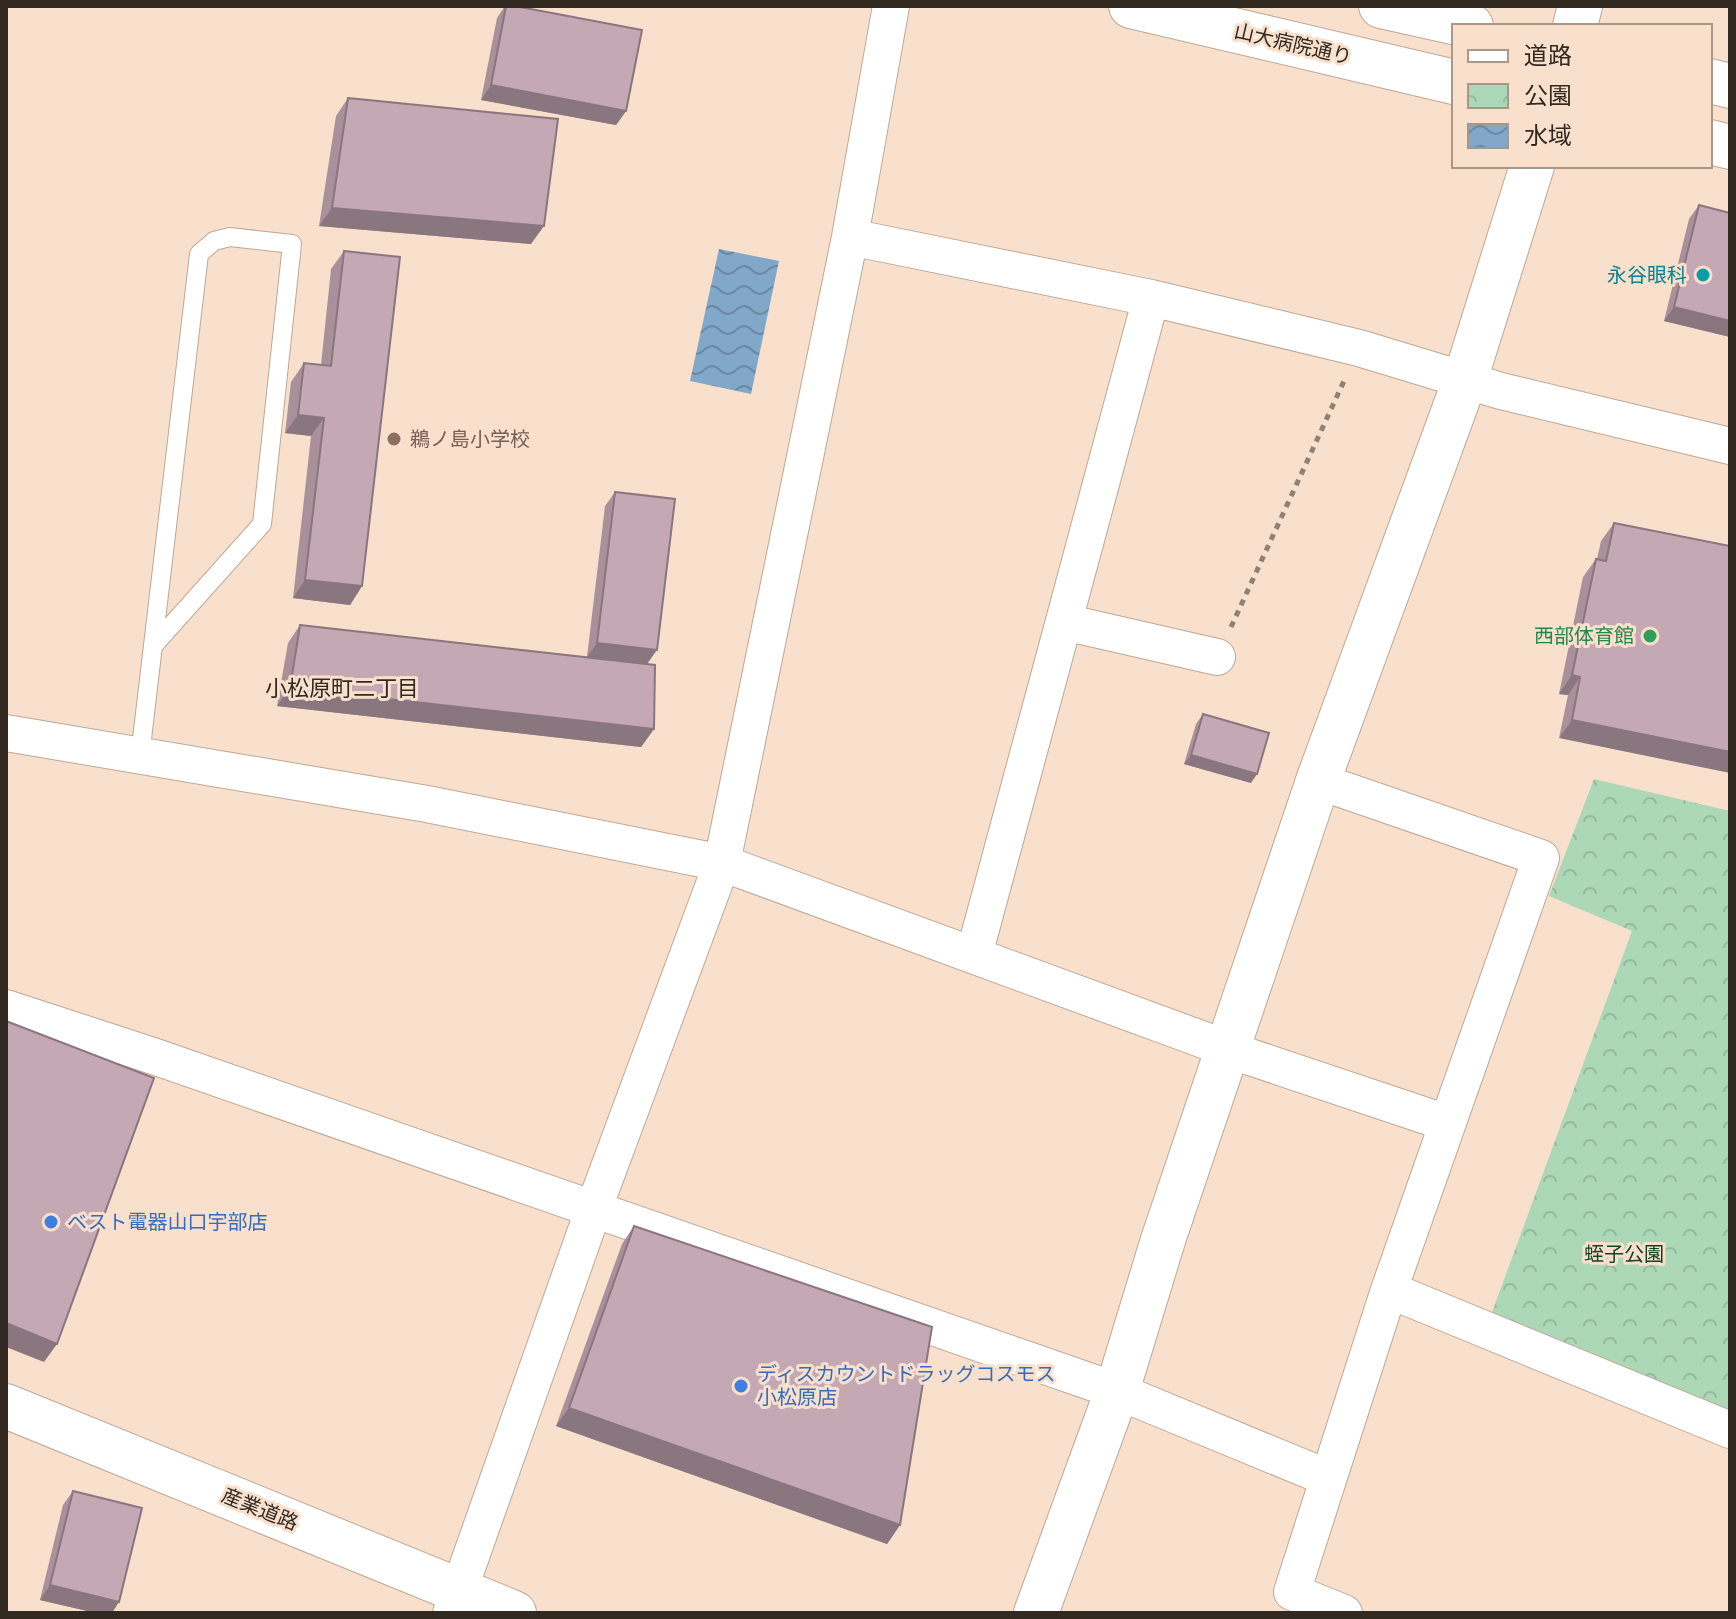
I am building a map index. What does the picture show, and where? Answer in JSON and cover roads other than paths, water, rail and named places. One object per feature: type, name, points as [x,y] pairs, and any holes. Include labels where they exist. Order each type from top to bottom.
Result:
[{"type":"street","points":[[455,1602],[594,1208],[722,863],[850,237],[891,6]]},
{"type":"street","name":"山大病院通り","points":[[1131,6],[1452,82]]},
{"type":"street","points":[[1381,6],[1462,24]]},
{"type":"street","points":[[1036,1613],[1117,1391],[1163,1240],[1318,781],[1465,380],[1531,168]]},
{"type":"street","points":[[850,237],[1151,298],[1359,348],[1501,391],[1730,446]]},
{"type":"street","points":[[974,955],[1151,298]]},
{"type":"street","points":[[1064,622],[1217,657]]},
{"type":"street","points":[[6,733],[427,804],[722,863],[1229,1049],[1447,1123]]},
{"type":"street","points":[[1318,781],[1541,858],[1389,1290],[1292,1592],[1344,1613]]},
{"type":"street","points":[[6,1008],[156,1057],[1117,1391],[1328,1478]]},
{"type":"street","points":[[1389,1290],[1730,1430]]},
{"type":"street","name":"産業道路","points":[[6,1406],[455,1602],[514,1613]]},
{"type":"lane","points":[[140,756],[199,254],[214,241],[230,237],[292,244],[262,524],[153,646]]},
{"type":"water","points":[[719,249],[779,261],[751,394],[690,381]]},
{"type":"place","name":"永谷眼科","points":[[1703,275]]},
{"type":"place","name":"鵜ノ島小学校","points":[[394,439]]},
{"type":"place","name":"西部体育館","points":[[1650,636]]},
{"type":"place","name":"ベスト電器山口宇部店","points":[[51,1222]]},
{"type":"place","name":"ディスカウントドラッグコスモス 小松原店","points":[[741,1386]]},
{"type":"district","name":"小松原町二丁目","points":[[342,688]]},
{"type":"park label","name":"蛭子公園","points":[[1624,1254]]}]
